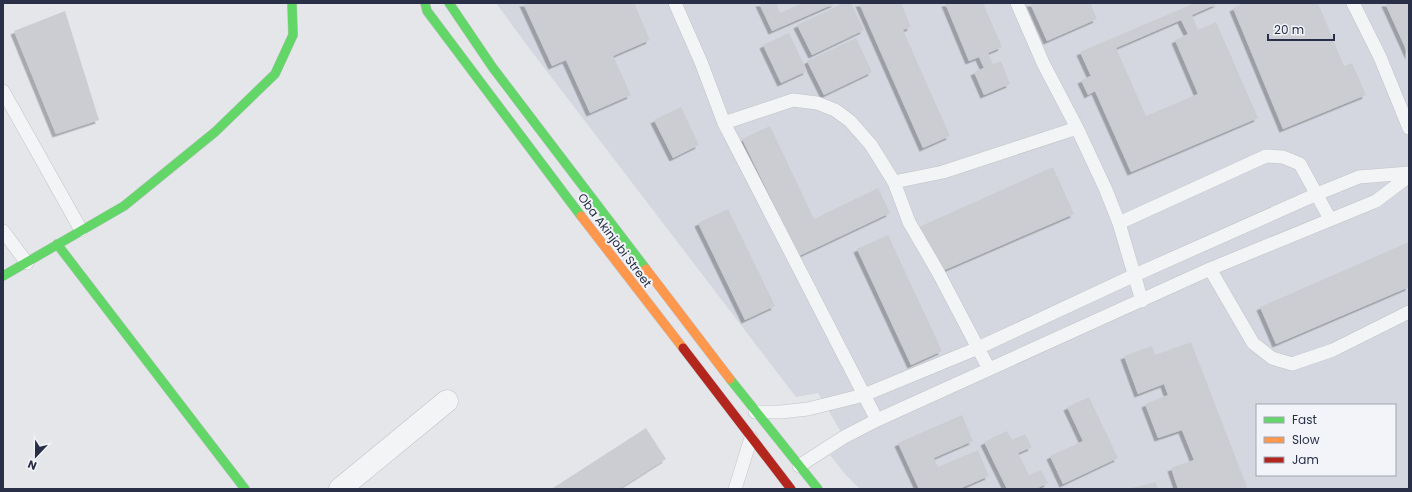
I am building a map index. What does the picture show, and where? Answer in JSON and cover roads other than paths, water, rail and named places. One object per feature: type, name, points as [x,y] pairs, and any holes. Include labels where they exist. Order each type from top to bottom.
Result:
[{"type":"street","points":[[3,276],[130,201],[215,132],[275,74],[292,35],[292,3]]},
{"type":"street","name":"Oba Akinjobi Street","points":[[425,3],[427,11],[503,114],[791,489]]},
{"type":"street","points":[[449,3],[493,68],[755,412],[818,489]]},
{"type":"street","points":[[57,244],[245,489]]},
{"type":"street","points":[[340,489],[447,401]]},
{"type":"lane","points":[[675,3],[701,62],[724,123],[877,420]]},
{"type":"lane","points":[[1016,3],[1043,63],[1077,128],[1106,190],[1119,223],[1142,301]]},
{"type":"lane","points":[[1353,3],[1380,57],[1409,128]]},
{"type":"lane","points":[[3,91],[7,107],[81,230]]},
{"type":"lane","points":[[724,123],[793,100],[817,103],[835,110],[850,121],[871,145],[894,182],[909,222],[938,272],[989,369]]},
{"type":"lane","points":[[894,182],[943,172],[1077,128]]},
{"type":"lane","points":[[1119,223],[1266,156],[1283,157],[1300,164],[1330,219]]},
{"type":"lane","points":[[755,412],[781,412],[808,409],[864,395],[978,348],[1135,275],[1317,194],[1359,177],[1409,173]]},
{"type":"lane","points":[[798,466],[844,437],[877,420],[1210,269],[1376,201],[1409,176]]},
{"type":"lane","points":[[3,231],[27,263]]},
{"type":"lane","points":[[1210,269],[1253,343],[1272,358],[1292,364],[1333,350],[1409,312]]},
{"type":"lane","points":[[735,489],[751,438]]}]
